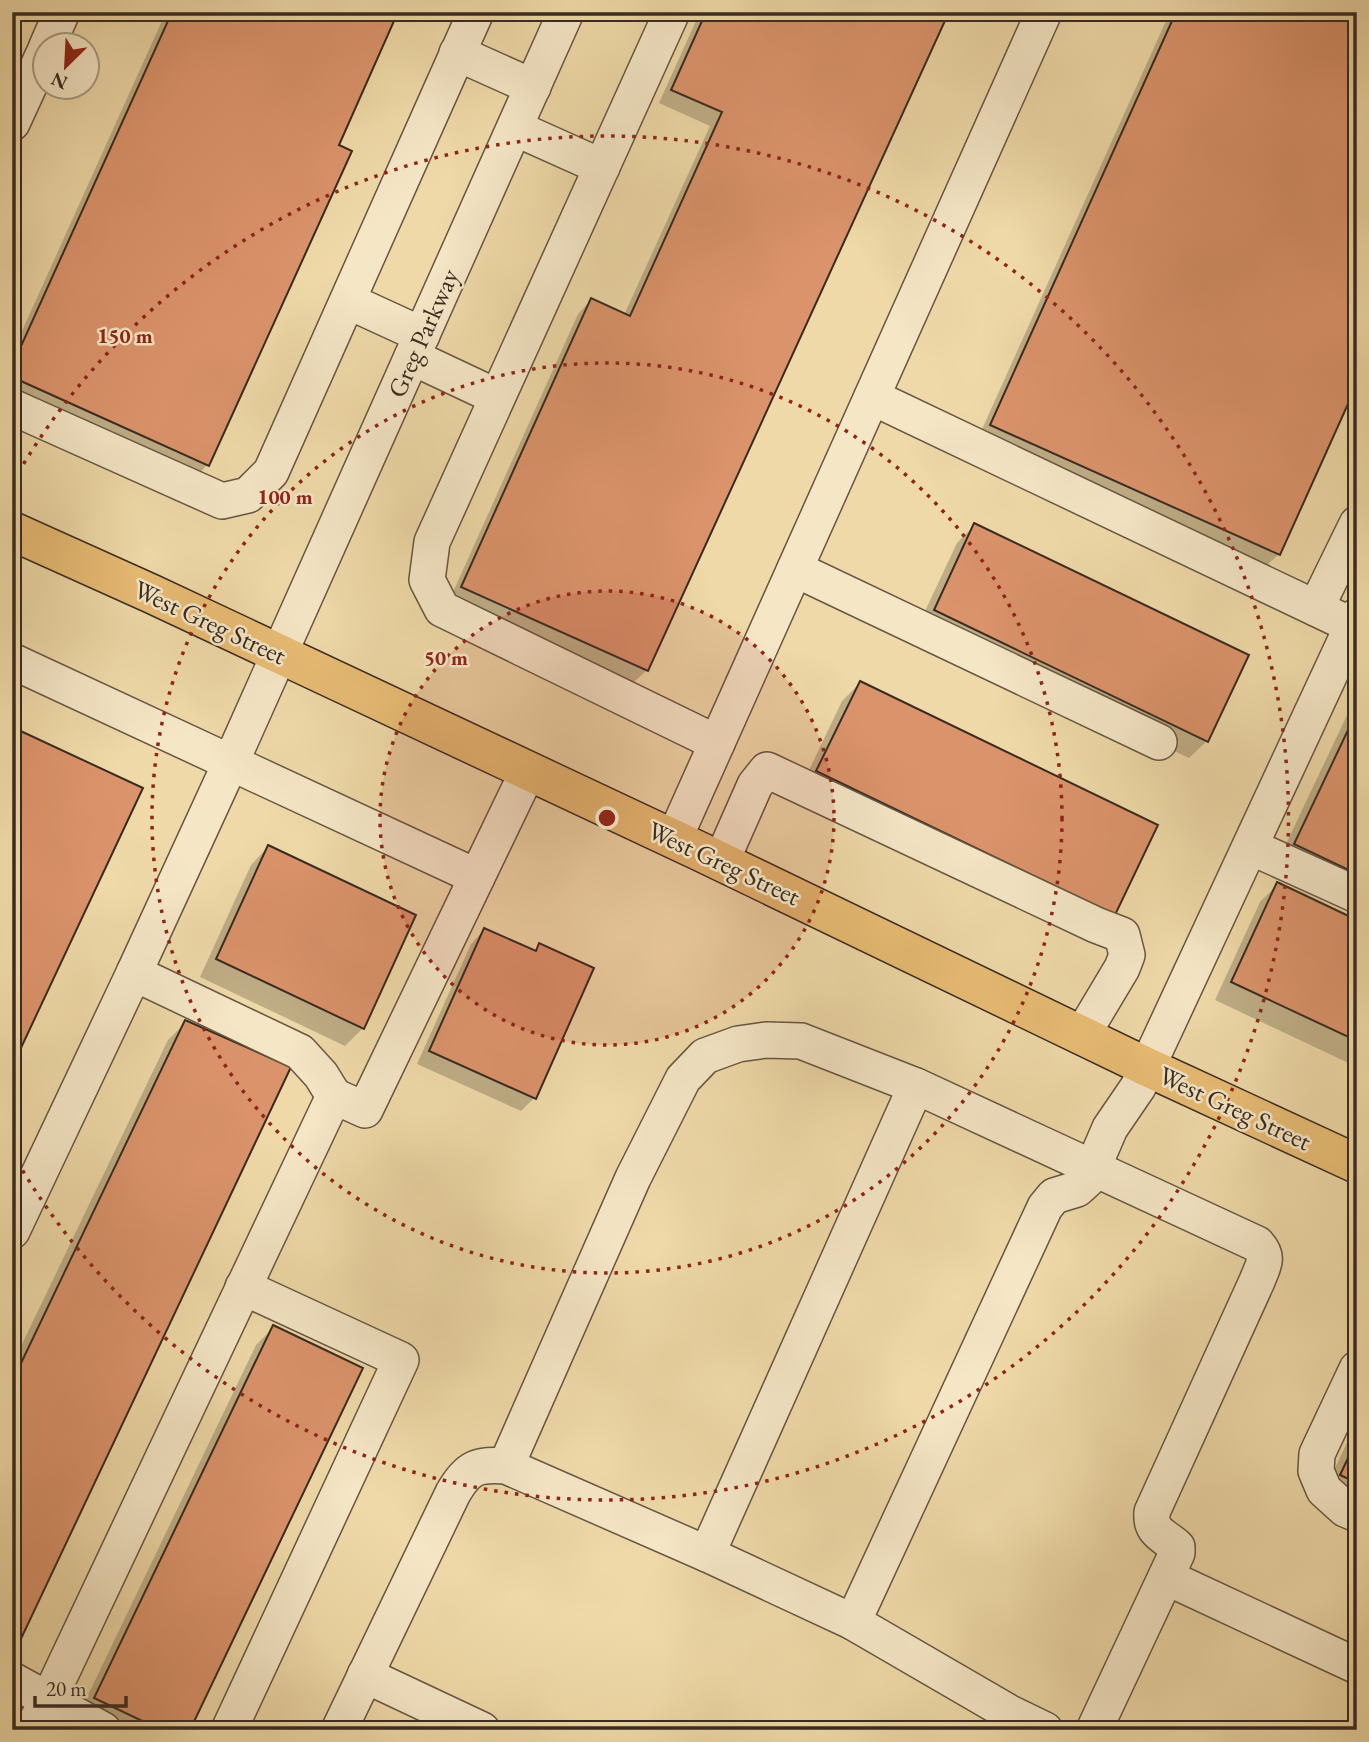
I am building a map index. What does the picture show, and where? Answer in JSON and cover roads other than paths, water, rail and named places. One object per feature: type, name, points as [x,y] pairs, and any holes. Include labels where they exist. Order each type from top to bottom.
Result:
[{"type":"main road","name":"West Greg Street","points":[[12,530],[152,593],[674,839],[1147,1067],[1357,1164]]},
{"type":"street","points":[[53,32],[62,12]]},
{"type":"street","points":[[12,407],[222,501],[248,495],[271,472],[476,12]]},
{"type":"street","name":"Greg Parkway","points":[[12,1231],[231,762],[566,12]]},
{"type":"street","points":[[672,12],[432,542],[426,580],[442,609],[717,744]]},
{"type":"street","points":[[674,839],[1044,12]]},
{"type":"street","points":[[457,53],[533,87]]},
{"type":"street","points":[[12,122],[32,78]]},
{"type":"street","points":[[515,128],[602,167]]},
{"type":"street","points":[[348,301],[498,397]]},
{"type":"street","points":[[853,1622],[1045,1207],[1054,1196],[1077,1189],[1088,1179],[1110,1128],[1138,1087],[1354,621],[1316,608],[872,397]]},
{"type":"street","points":[[1316,608],[1357,524]]},
{"type":"street","points":[[795,569],[1159,742]]},
{"type":"street","points":[[12,661],[477,877]]},
{"type":"street","points":[[721,862],[755,785],[767,770],[1122,935],[1127,955],[1122,968],[1082,1035]]},
{"type":"street","points":[[134,973],[300,1052],[321,1075],[334,1096],[365,1110],[528,771]]},
{"type":"street","points":[[1251,847],[1357,895]]},
{"type":"street","points":[[506,1466],[633,1178],[684,1079],[705,1056],[738,1044],[766,1040],[801,1041],[916,1086],[1257,1244],[1265,1252],[1265,1261],[1257,1281],[1152,1512],[1151,1522],[1154,1528],[1177,1547],[1177,1553],[1094,1730]]},
{"type":"street","points":[[707,1554],[916,1086]]},
{"type":"street","points":[[40,1715],[334,1096]]},
{"type":"street","points":[[229,1730],[401,1360],[243,1287]]},
{"type":"street","points":[[1357,1369],[1317,1454],[1316,1471],[1324,1490],[1345,1509],[1357,1514]]},
{"type":"street","points":[[338,1730],[462,1478],[474,1468],[490,1465],[506,1466],[707,1554],[853,1622],[1008,1712],[1045,1730]]},
{"type":"street","points":[[1166,1577],[1357,1667]]},
{"type":"street","points":[[365,1675],[482,1730]]},
{"type":"street","points":[[12,1680],[40,1715],[103,1730]]}]
